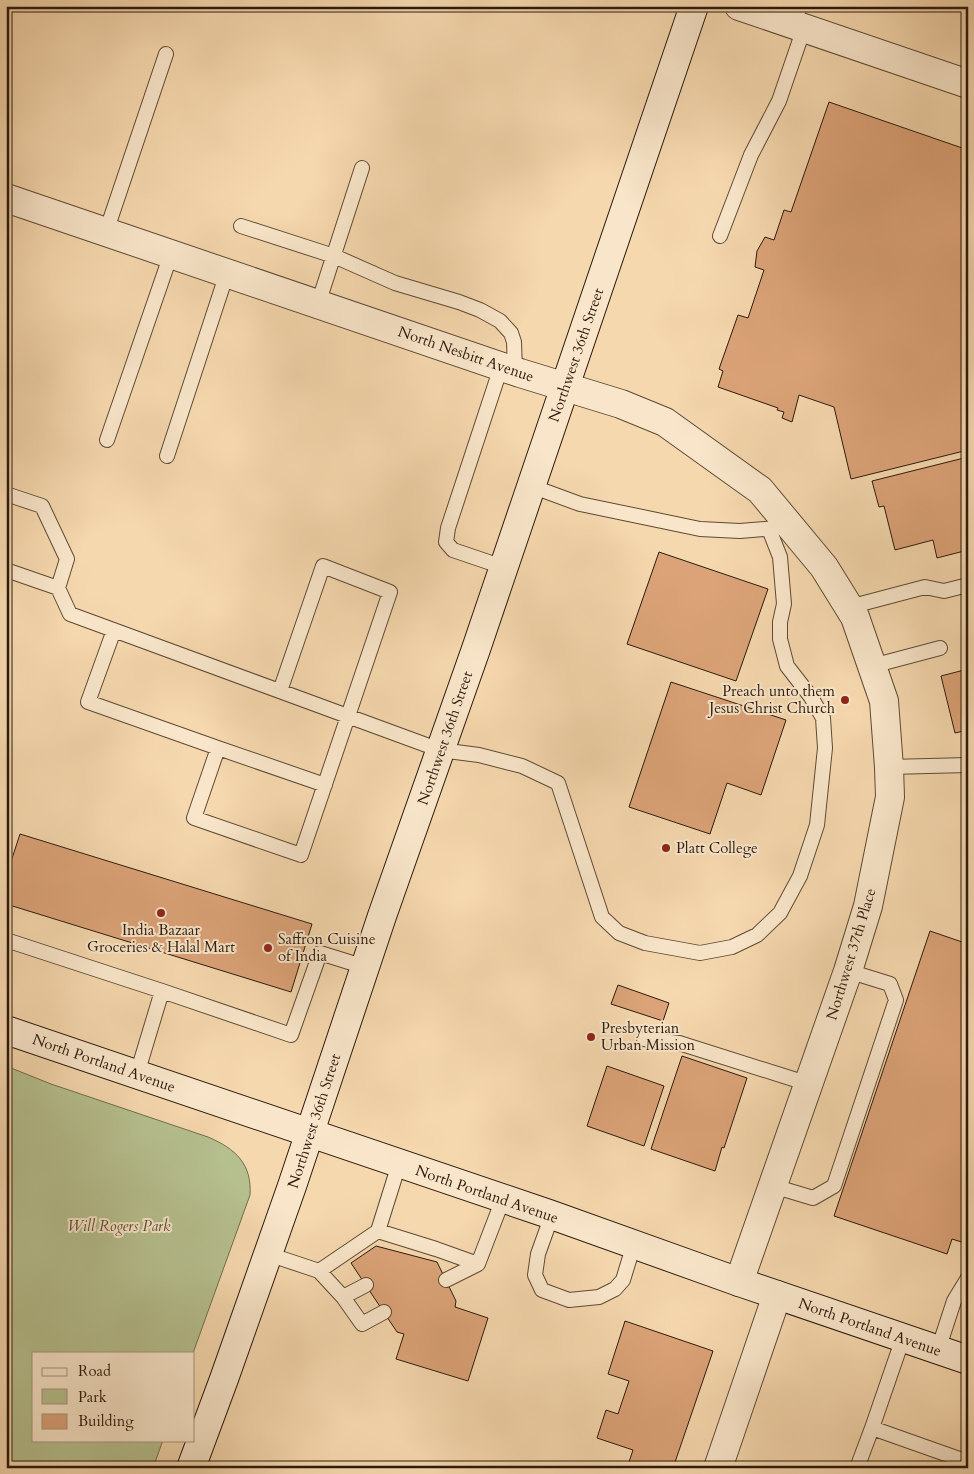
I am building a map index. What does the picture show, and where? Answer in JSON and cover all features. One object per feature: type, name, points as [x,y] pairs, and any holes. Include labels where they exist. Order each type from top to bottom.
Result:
[{"type":"main road","name":"Northwest 36th Street","points":[[191,1468],[268,1254],[694,6]]},
{"type":"main road","points":[[739,6],[799,20],[967,82]]},
{"type":"main road","name":"North Nesbitt Avenue","points":[[6,198],[508,369],[621,404],[665,422],[760,490],[779,527],[824,567],[852,612]]},
{"type":"main road","name":"Northwest 37th Place","points":[[739,1282],[810,1084],[848,971],[868,906],[890,797],[884,701],[852,612]]},
{"type":"main road","name":"North Portland Avenue","points":[[6,1030],[552,1215],[739,1282],[968,1360]]},
{"type":"main road","points":[[718,1468],[777,1295]]},
{"type":"lane","points":[[720,236],[751,155],[779,101],[799,20]]},
{"type":"lane","points":[[106,232],[166,54]]},
{"type":"lane","points":[[318,304],[362,168]]},
{"type":"lane","points":[[241,226],[334,256],[395,283],[480,310],[500,321],[511,333],[514,342],[508,369],[448,528],[446,542],[452,550],[503,568]]},
{"type":"lane","points":[[107,440],[171,254]]},
{"type":"lane","points":[[167,456],[227,273]]},
{"type":"lane","points":[[6,494],[42,506],[67,559],[58,588],[70,614],[440,750],[479,754],[522,766],[558,782],[602,917],[618,933],[644,943],[700,953],[732,947],[757,935],[780,913],[800,876],[817,825],[825,748],[823,718],[811,697],[787,666],[780,639],[780,622],[784,604],[779,527],[740,532],[700,529],[580,504],[531,486]]},
{"type":"lane","points":[[218,748],[194,818],[301,854],[390,592],[323,566],[280,692]]},
{"type":"lane","points":[[6,570],[58,588]]},
{"type":"lane","points":[[852,612],[925,587],[944,591],[968,586]]},
{"type":"lane","points":[[114,630],[88,702],[325,785]]},
{"type":"lane","points":[[872,666],[940,648]]},
{"type":"lane","points":[[889,767],[968,765]]},
{"type":"lane","points":[[6,940],[291,1035],[320,953],[365,967]]},
{"type":"lane","points":[[773,1186],[813,1198],[834,1186],[896,1000],[890,984],[848,971]]},
{"type":"lane","points":[[137,1074],[162,991]]},
{"type":"lane","points":[[644,1039],[679,1043],[810,1084]]},
{"type":"lane","points":[[319,1271],[378,1231],[399,1164]]},
{"type":"lane","points":[[446,1280],[478,1264],[503,1199]]},
{"type":"lane","points":[[552,1215],[538,1254],[535,1275],[542,1290],[560,1297],[569,1300],[599,1297],[615,1289],[623,1280],[634,1244]]},
{"type":"lane","points":[[378,1231],[478,1264]]},
{"type":"lane","points":[[422,1258],[436,1250]]},
{"type":"lane","points":[[268,1254],[319,1271],[343,1298],[362,1324],[384,1312]]},
{"type":"lane","points":[[938,1350],[954,1301],[968,1278]]},
{"type":"lane","points":[[343,1298],[366,1286]]},
{"type":"lane","points":[[857,1468],[903,1338]]},
{"type":"lane","points":[[872,1428],[968,1462]]},
{"type":"green space","name":"Will Rogers Park","points":[[6,1066],[51,1084],[218,1142],[234,1152],[245,1166],[250,1184],[250,1195],[193,1352],[32,1352],[32,1442],[162,1442],[153,1468],[6,1468]]},
{"type":"building","points":[[829,102],[968,150],[968,450],[851,479],[834,407],[799,395],[792,422],[782,418],[784,412],[777,410],[778,408],[718,387],[723,371],[719,369],[738,315],[748,318],[764,270],[755,267],[757,251],[765,237],[774,240],[784,210],[791,212]]},
{"type":"building","points":[[968,457],[968,550],[937,558],[933,540],[895,550],[884,506],[879,507],[872,481]]},
{"type":"building","points":[[659,552],[768,589],[736,681],[627,644]]},
{"type":"building","points":[[968,669],[968,730],[955,733],[941,676]]},
{"type":"building","points":[[671,682],[786,720],[761,795],[727,783],[710,834],[629,807]]},
{"type":"building","points":[[20,834],[312,924],[291,992],[6,904],[6,877]]},
{"type":"building","points":[[930,931],[968,944],[968,1244],[952,1239],[947,1254],[834,1216]]},
{"type":"building","points":[[618,985],[669,1003],[663,1021],[611,1004]]},
{"type":"building","points":[[682,1056],[747,1078],[715,1171],[651,1149]]},
{"type":"building","points":[[607,1066],[664,1086],[644,1146],[587,1126]]},
{"type":"building","points":[[376,1246],[437,1262],[456,1301],[455,1307],[488,1318],[468,1381],[396,1359],[404,1334],[397,1332],[351,1263]]},
{"type":"building","points":[[625,1321],[713,1351],[673,1468],[627,1468],[633,1450],[597,1438],[606,1410],[618,1414],[629,1381],[608,1374]]},
{"type":"place","name":"Preach unto them Jesus Christ Church","points":[[845,700]]},
{"type":"place","name":"Platt College","points":[[666,848]]},
{"type":"place","name":"India Bazaar Groceries & Halal Mart","points":[[161,913]]},
{"type":"place","name":"Saffron Cuisine of India","points":[[268,948]]},
{"type":"place","name":"Presbyterian Urban Mission","points":[[591,1037]]}]
